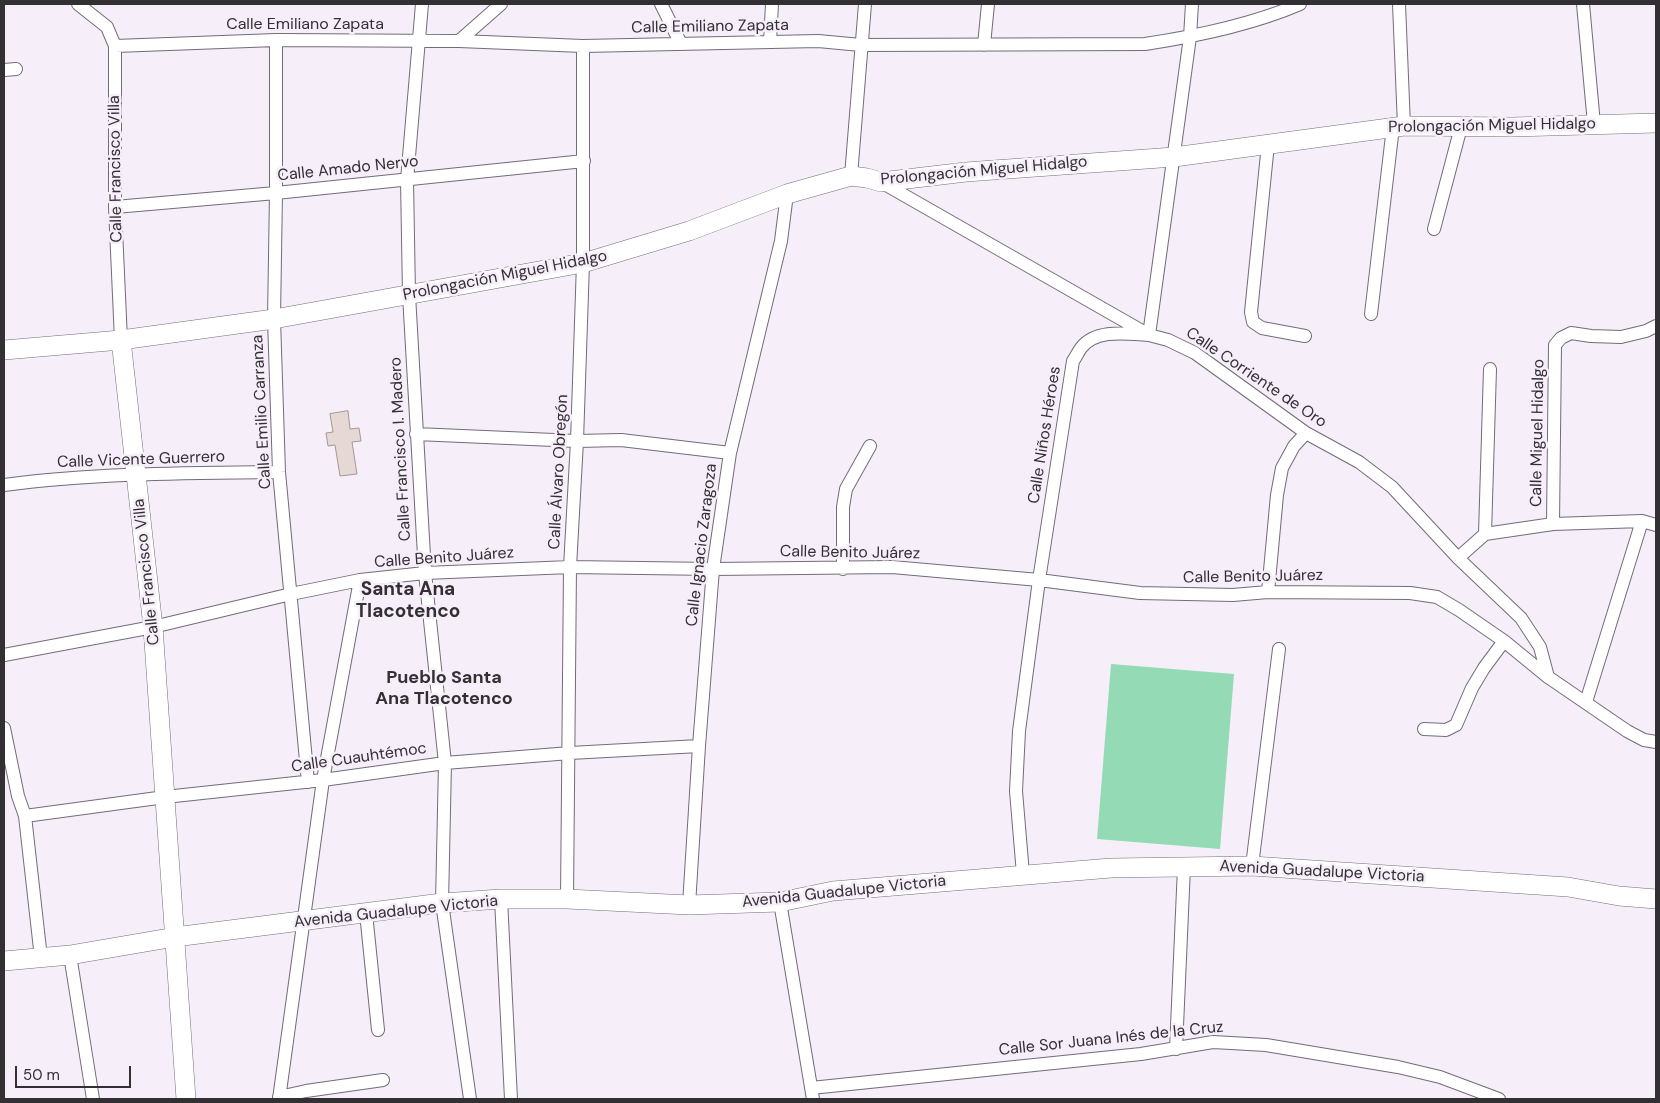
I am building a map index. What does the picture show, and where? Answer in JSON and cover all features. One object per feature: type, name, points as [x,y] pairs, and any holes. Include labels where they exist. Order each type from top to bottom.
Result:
[{"type":"street","points":[[78,4],[107,27],[115,46]]},
{"type":"street","name":"Calle Francisco I. Madero","points":[[422,4],[407,180],[409,295],[425,573],[445,763],[442,903],[470,1099]]},
{"type":"street","points":[[459,41],[501,4]]},
{"type":"street","points":[[661,4],[681,44]]},
{"type":"street","points":[[770,42],[772,4]]},
{"type":"street","points":[[851,176],[865,4]]},
{"type":"street","points":[[984,45],[988,4]]},
{"type":"street","points":[[1149,335],[1190,37],[1192,4]]},
{"type":"street","name":"Calle Emiliano Zapata","points":[[115,46],[276,40],[459,41],[583,46],[818,41],[861,45],[1145,44],[1190,37],[1253,22],[1300,4]]},
{"type":"street","points":[[1371,314],[1399,126],[1399,4]]},
{"type":"street","points":[[1583,4],[1594,124]]},
{"type":"street","name":"Calle Emilio Carranza","points":[[276,40],[274,319],[279,472],[308,782]]},
{"type":"street","name":"Calle Francisco Villa","points":[[115,46],[115,207],[121,340],[154,627],[186,1099]]},
{"type":"street","name":"Calle Álvaro Obregón","points":[[567,900],[570,753],[570,567],[577,441],[583,263],[583,46]]},
{"type":"street","name":"Prolongación Miguel Hidalgo","points":[[4,350],[121,340],[274,319],[583,263],[689,231],[787,194],[851,176],[881,182],[966,172],[1174,157],[1399,126],[1461,127],[1656,123]]},
{"type":"street","points":[[1434,229],[1461,127]]},
{"type":"street","points":[[1268,144],[1251,312],[1253,322],[1262,328],[1305,336]]},
{"type":"street","name":"Calle Amado Nervo","points":[[115,207],[276,193],[584,161]]},
{"type":"street","name":"Calle Corriente de Oro","points":[[881,182],[1149,335],[1168,340],[1195,353],[1306,433],[1359,462],[1392,487],[1458,558],[1521,618],[1540,647],[1548,677]]},
{"type":"street","name":"Calle Ignacio Zaragoza","points":[[689,905],[713,568],[730,452],[781,242],[787,194]]},
{"type":"street","name":"Calle Miguel Hidalgo","points":[[1485,534],[1553,524],[1555,345],[1561,338],[1571,334],[1621,337],[1646,331],[1656,326]]},
{"type":"street","name":"Calle Niños Héroes","points":[[1023,874],[1016,791],[1019,731],[1039,580],[1074,362],[1082,346],[1098,336],[1116,334],[1149,335]]},
{"type":"street","points":[[1458,558],[1485,534],[1490,369]]},
{"type":"street","points":[[1268,592],[1277,494],[1282,468],[1294,446],[1306,433]]},
{"type":"street","points":[[416,434],[577,441],[621,440],[730,452]]},
{"type":"street","points":[[843,568],[843,506],[846,489],[870,446]]},
{"type":"street","name":"Calle Vicente Guerrero","points":[[4,485],[77,477],[137,474],[279,472]]},
{"type":"street","points":[[1553,524],[1642,521],[1656,525]]},
{"type":"street","points":[[1586,702],[1642,521]]},
{"type":"street","name":"Calle Benito Juárez","points":[[4,655],[154,627],[291,594],[360,580],[425,573],[570,567],[892,567],[1039,580],[1140,593],[1233,595],[1268,592],[1410,593],[1437,597],[1459,610],[1548,677],[1644,740],[1656,742]]},
{"type":"street","points":[[360,580],[323,780],[279,1098],[306,1095],[383,1080]]},
{"type":"street","points":[[1424,729],[1446,730],[1456,725],[1480,675],[1504,642]]},
{"type":"street","points":[[1252,866],[1279,649]]},
{"type":"street","points":[[4,728],[18,796],[25,816],[41,958]]},
{"type":"street","name":"Calle Cuauhtémoc","points":[[25,816],[165,797],[308,782],[445,763],[570,753],[699,746]]},
{"type":"street","name":"Avenida Guadalupe Victoria","points":[[4,961],[70,955],[175,938],[442,903],[501,899],[689,905],[780,902],[833,891],[1111,868],[1252,866],[1568,887],[1619,896],[1656,899]]},
{"type":"street","points":[[1176,1048],[1184,867]]},
{"type":"street","points":[[501,899],[511,1099]]},
{"type":"street","points":[[780,902],[812,1094]]},
{"type":"street","points":[[366,913],[378,1030]]},
{"type":"street","points":[[70,955],[93,1099]]},
{"type":"street","name":"Calle Sor Juana Inés de la Cruz","points":[[812,1094],[1141,1054],[1213,1042],[1266,1045],[1398,1067],[1440,1077],[1499,1099]]},
{"type":"green space","points":[[1111,664],[1234,674],[1220,849],[1097,839]]},
{"type":"building","points":[[348,411],[350,429],[359,428],[361,441],[352,442],[357,474],[340,476],[335,445],[328,446],[326,433],[333,432],[330,414]]},
{"type":"district","name":"Santa Ana Tlacotenco","points":[[408,601]]},
{"type":"district","name":"Pueblo Santa Ana Tlacotenco","points":[[444,688]]}]
